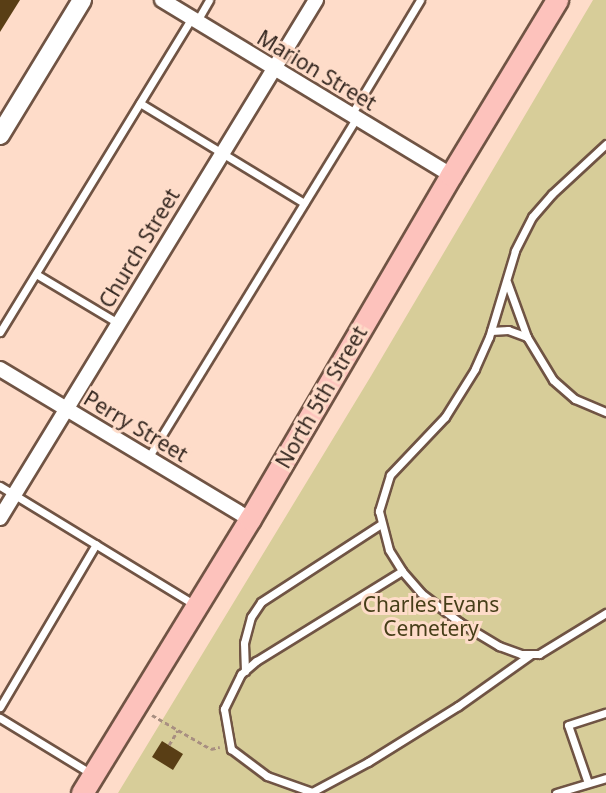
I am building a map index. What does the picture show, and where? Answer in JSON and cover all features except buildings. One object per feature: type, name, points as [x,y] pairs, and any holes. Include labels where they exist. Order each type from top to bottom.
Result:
[{"type":"main road","name":"North 5th Street","points":[[82,793],[250,519],[451,175],[557,0]]},
{"type":"street","points":[[0,135],[82,0]]},
{"type":"street","name":"Marion Street","points":[[162,0],[451,175]]},
{"type":"street","name":"Church Street","points":[[0,518],[315,0]]},
{"type":"street","name":"Perry Street","points":[[0,369],[250,519]]},
{"type":"lane","points":[[0,332],[140,103],[209,0]]},
{"type":"lane","points":[[148,458],[304,203],[420,0]]},
{"type":"lane","points":[[140,103],[304,203]]},
{"type":"lane","points":[[606,144],[556,189],[532,217],[515,252],[491,331],[475,369],[453,407],[390,475],[379,511],[389,550],[402,571],[422,593],[459,622],[500,646],[530,655],[539,654],[606,613]]},
{"type":"lane","points":[[36,274],[118,323]]},
{"type":"lane","points":[[507,282],[527,337],[547,372],[561,388],[584,403],[606,412]]},
{"type":"lane","points":[[491,331],[508,330],[527,337]]},
{"type":"lane","points":[[0,486],[197,606]]},
{"type":"lane","points":[[245,671],[244,643],[251,617],[261,602],[381,524]]},
{"type":"lane","points":[[0,707],[96,544]]},
{"type":"lane","points":[[402,571],[316,623],[245,671],[225,709],[231,749],[267,776],[312,792],[388,750],[458,706],[530,655]]},
{"type":"lane","points":[[588,783],[568,725],[606,713]]},
{"type":"lane","points":[[0,718],[94,776]]},
{"type":"lane","points":[[556,793],[606,778]]},
{"type":"path","points":[[136,706],[212,749],[231,744]]},
{"type":"path","points":[[169,745],[178,730]]},
{"type":"green space","name":"Charles Evans Cemetery","points":[[593,0],[606,0],[606,793],[118,793],[371,376]]}]
